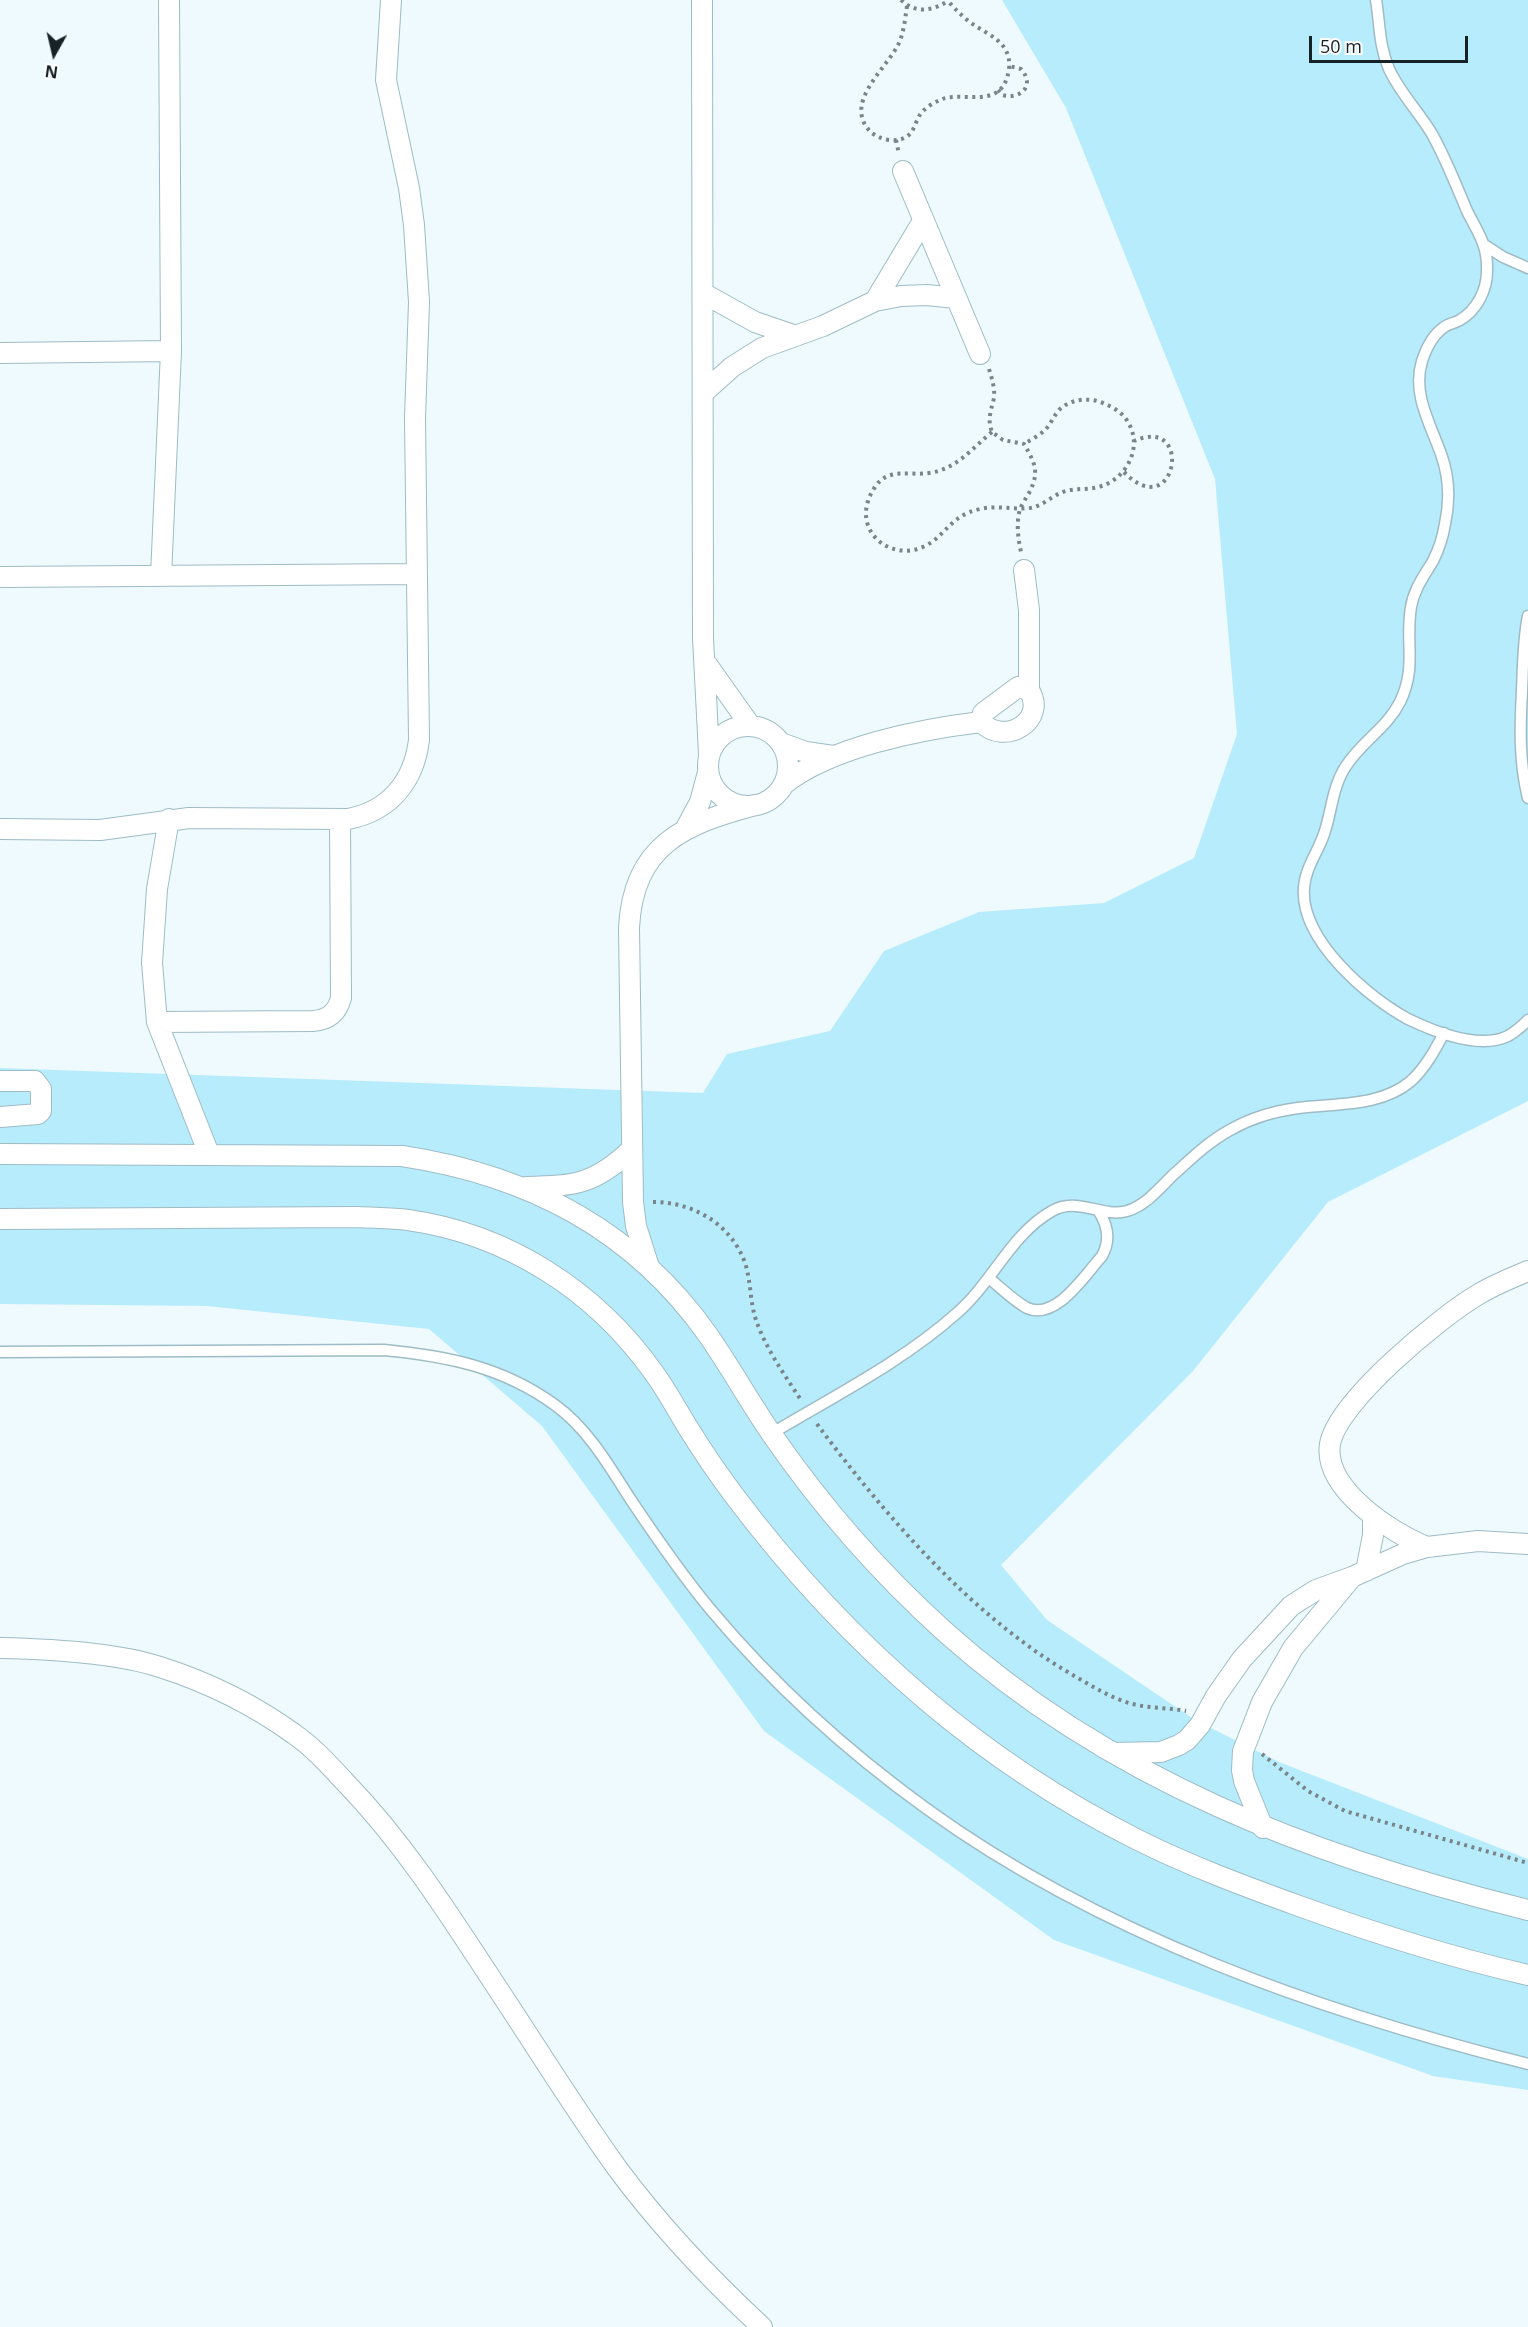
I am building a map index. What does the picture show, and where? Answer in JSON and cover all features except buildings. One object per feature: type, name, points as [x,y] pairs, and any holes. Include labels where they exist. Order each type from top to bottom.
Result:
[{"type":"street","points":[[161,576],[171,351],[169,0]]},
{"type":"street","points":[[0,830],[100,830],[169,819],[340,820],[361,817],[390,801],[405,784],[417,755],[415,418],[418,341],[417,262],[409,188],[387,88],[391,0]]},
{"type":"street","points":[[702,0],[705,661],[708,763],[713,787],[724,799],[739,805],[755,805]]},
{"type":"street","points":[[903,171],[980,354]]},
{"type":"street","points":[[875,301],[923,221]]},
{"type":"street","points":[[703,293],[755,322],[796,336]]},
{"type":"street","points":[[703,393],[746,357],[762,348],[796,336],[875,301],[901,296],[927,295],[956,298]]},
{"type":"street","points":[[0,353],[171,351]]},
{"type":"street","points":[[783,785],[807,768],[833,756],[926,730],[981,722],[992,729],[1004,732],[1016,730],[1026,723],[1032,713],[1034,701],[1029,690],[1029,610],[1024,570]]},
{"type":"street","points":[[0,577],[417,573]]},
{"type":"street","points":[[705,661],[750,725]]},
{"type":"street","points":[[981,722],[984,713],[1014,690],[1023,687],[1029,690]]},
{"type":"street","points":[[649,1267],[636,1226],[633,1202],[630,911],[633,894],[648,863],[659,849],[686,828],[766,802],[776,795],[788,771],[787,756],[781,743],[768,731],[750,725],[733,728],[717,739],[708,763],[700,802],[686,828]]},
{"type":"street","points":[[781,743],[806,752],[833,756]]},
{"type":"street","points":[[169,819],[155,910],[152,963],[157,1022],[209,1154]]},
{"type":"street","points":[[157,1022],[313,1022],[321,1021],[335,1012],[341,998],[340,820]]},
{"type":"street","points":[[0,1081],[35,1081],[41,1089],[41,1111],[38,1114],[0,1117]]},
{"type":"street","points":[[524,1187],[571,1185],[590,1180],[605,1172],[632,1149]]},
{"type":"street","points":[[0,1154],[402,1156],[446,1162],[524,1187],[589,1222],[649,1267],[707,1333],[771,1434],[814,1492],[855,1541],[898,1588],[937,1624],[1020,1692],[1113,1753],[1198,1799],[1263,1828],[1331,1853],[1477,1898],[1528,1910]]},
{"type":"street","points":[[0,1219],[358,1217],[408,1220],[447,1228],[504,1247],[548,1270],[588,1299],[624,1334],[654,1373],[732,1492],[823,1602],[872,1652],[976,1740],[1028,1777],[1081,1810],[1137,1840],[1194,1866],[1342,1922],[1432,1950],[1528,1975]]},
{"type":"street","points":[[1427,1547],[1400,1534],[1373,1516],[1338,1480],[1332,1469],[1330,1445],[1339,1423],[1366,1388],[1425,1333],[1479,1294],[1528,1271]]},
{"type":"street","points":[[1263,1828],[1244,1781],[1243,1751],[1262,1702],[1293,1648],[1359,1574],[1373,1535],[1373,1516]]},
{"type":"street","points":[[1113,1753],[1161,1752],[1179,1745],[1194,1733],[1242,1659],[1291,1606],[1316,1590],[1359,1574],[1402,1554],[1427,1547],[1478,1541],[1528,1544]]},
{"type":"street","points":[[0,1648],[90,1653],[158,1666],[208,1685],[259,1711],[296,1735],[360,1797],[417,1867],[585,2121],[617,2168],[652,2213],[689,2256],[762,2327]]},
{"type":"lane","points":[[1376,0],[1381,47],[1391,75],[1432,135],[1486,246],[1487,276],[1481,297],[1464,318],[1443,328],[1434,337],[1420,370],[1420,399],[1442,456],[1446,473],[1448,508],[1440,544],[1423,575],[1411,605],[1411,663],[1406,688],[1389,720],[1354,755],[1336,784],[1323,836],[1309,866],[1304,886],[1304,902],[1313,929],[1340,965],[1391,1009],[1444,1033],[1469,1039],[1492,1041],[1508,1036],[1528,1020]]},
{"type":"lane","points":[[1486,246],[1503,257],[1528,268]]},
{"type":"lane","points":[[1528,616],[1523,653],[1520,739],[1522,771],[1528,798]]},
{"type":"lane","points":[[771,1434],[912,1350],[965,1307],[990,1279],[1017,1240],[1052,1211],[1073,1205],[1117,1213],[1135,1208],[1213,1140],[1252,1120],[1298,1108],[1377,1098],[1394,1092],[1422,1070],[1444,1033]]},
{"type":"lane","points":[[990,1279],[1030,1309],[1045,1310],[1058,1304],[1106,1249],[1107,1228],[1098,1210]]},
{"type":"lane","points":[[0,1352],[384,1350],[459,1360],[499,1374],[556,1405],[584,1432],[605,1459],[681,1572],[756,1660],[865,1760],[957,1830],[1058,1891],[1131,1927],[1237,1972],[1368,2019],[1528,2064]]},
{"type":"path","points":[[901,0],[907,6],[921,10],[936,8],[948,0],[969,21],[993,35],[1001,43],[1008,57],[1009,66],[1004,83],[998,90],[979,99],[945,98],[933,103],[923,111],[912,132],[906,137],[885,140],[875,136],[867,128],[862,119],[861,108],[863,97],[899,43],[907,6]]},
{"type":"path","points":[[998,90],[1002,95],[1014,97],[1024,91],[1027,86],[1025,74],[1016,66],[1009,66]]},
{"type":"path","points":[[980,354],[994,385],[994,397],[988,417],[992,432],[1003,440],[1024,444],[1046,429],[1062,408],[1080,399],[1098,400],[1117,409],[1129,423],[1134,441],[1131,458],[1124,472],[1103,485],[1065,491],[1038,506],[1020,509],[982,508],[964,513],[950,523],[928,545],[919,549],[907,551],[882,545],[873,537],[866,516],[868,500],[876,486],[886,477],[896,473],[926,474],[950,467],[961,461],[992,432]]},
{"type":"path","points":[[1124,472],[1132,481],[1151,486],[1161,483],[1173,468],[1170,448],[1163,441],[1154,436],[1143,436],[1134,441]]},
{"type":"path","points":[[1024,444],[1036,470],[1031,490],[1020,509],[1018,539],[1024,570]]},
{"type":"path","points":[[633,1202],[663,1202],[681,1205],[698,1211],[727,1233],[738,1248],[745,1265],[750,1301],[764,1340],[808,1411],[858,1477],[900,1526],[975,1601],[1014,1635],[1056,1666],[1109,1696],[1141,1706],[1175,1708],[1205,1716]]},
{"type":"path","points":[[1247,1741],[1290,1779],[1345,1811],[1528,1863]]},
{"type":"shaded area","points":[[1002,0],[1528,0],[1528,1101],[1328,1202],[1193,1371],[1001,1565],[1047,1620],[1195,1720],[1279,1762],[1528,1859],[1528,2090],[1433,2076],[1054,1940],[764,1731],[542,1426],[429,1329],[207,1306],[0,1304],[0,1068],[703,1093],[727,1054],[830,1031],[884,951],[979,912],[1104,903],[1194,858],[1237,734],[1215,479],[1066,108]]}]
